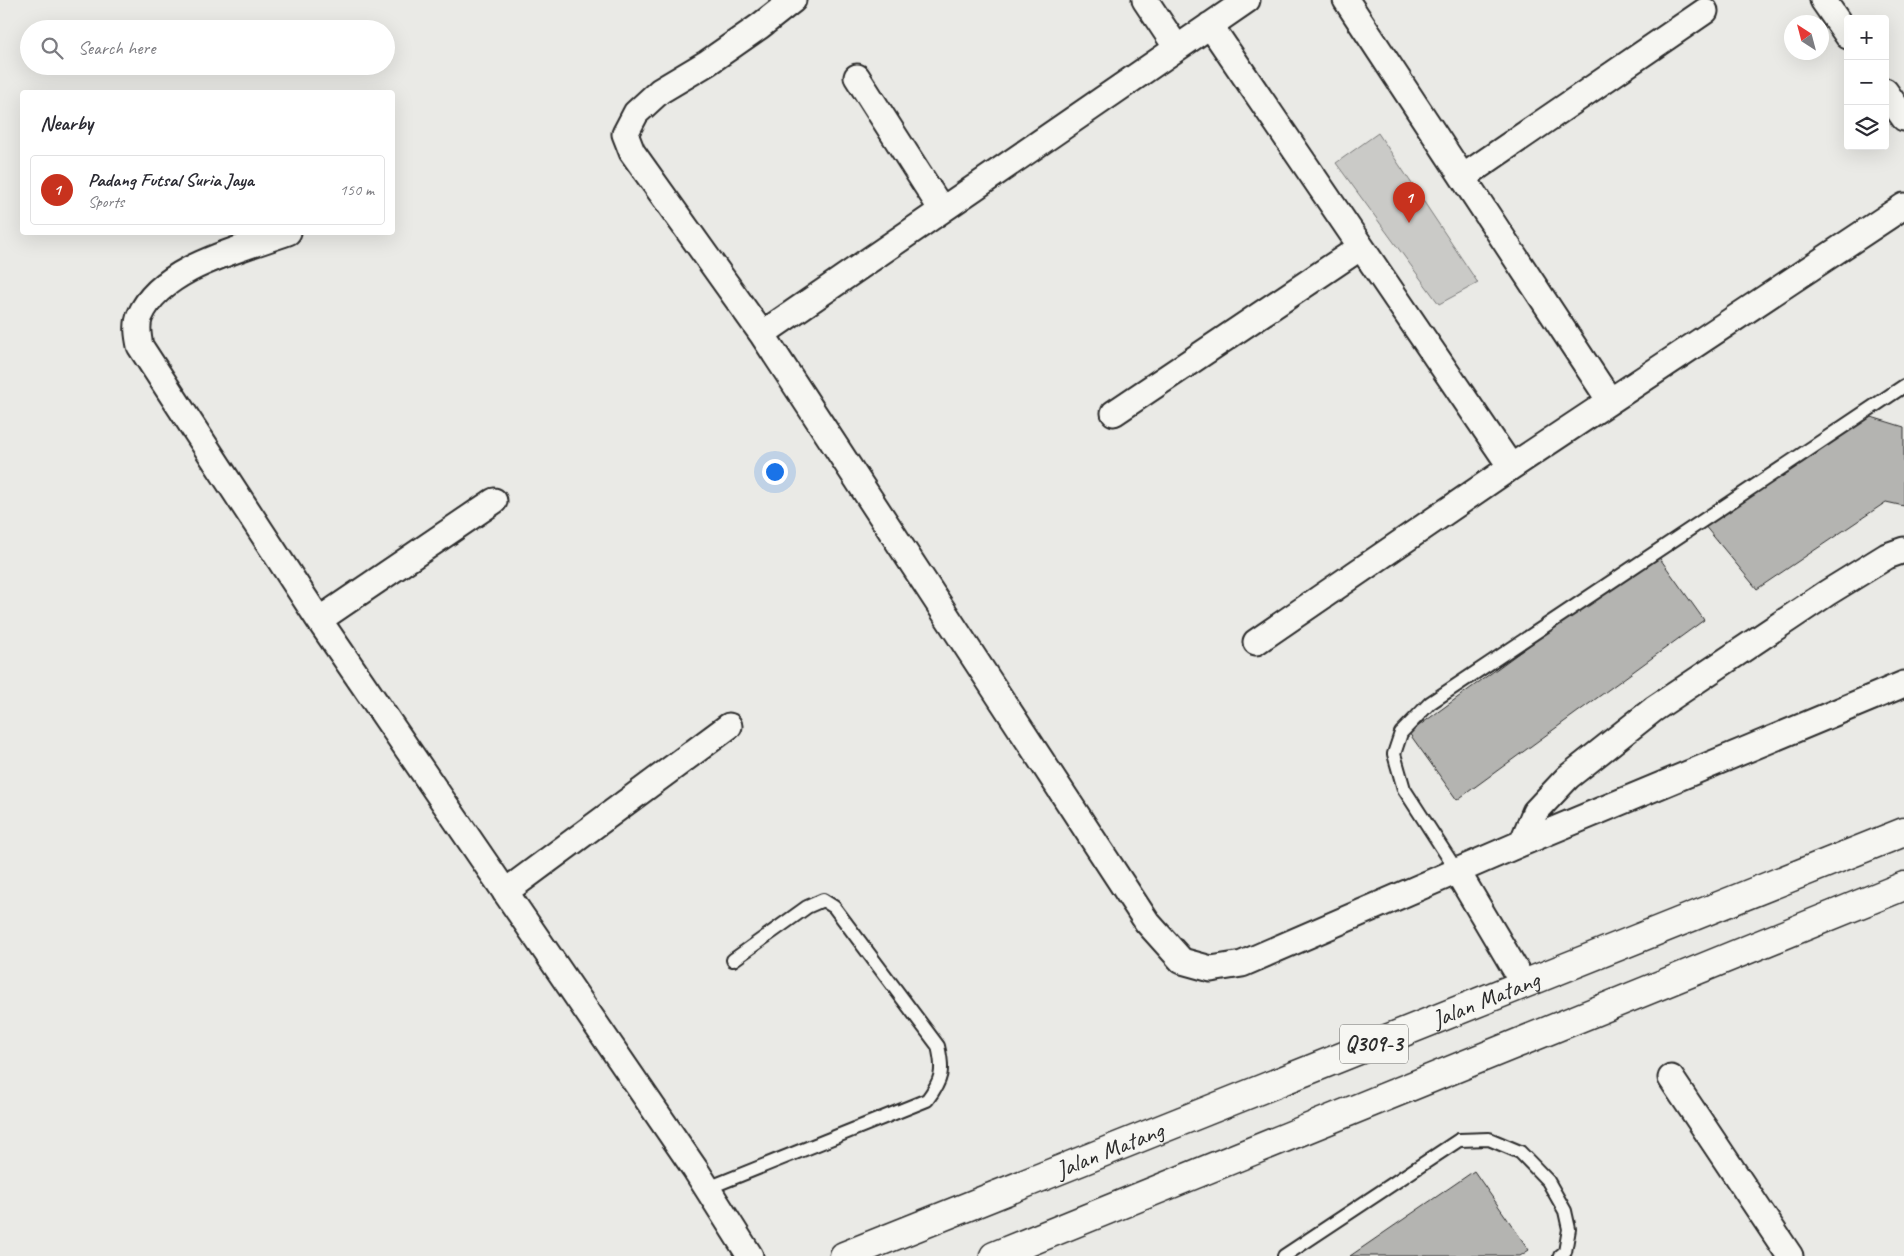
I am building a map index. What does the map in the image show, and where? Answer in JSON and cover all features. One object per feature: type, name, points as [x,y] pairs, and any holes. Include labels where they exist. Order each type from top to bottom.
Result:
[{"type":"main road","name":"Jalan Matang","points":[[844,1256],[1904,832]]},
{"type":"main road","points":[[994,1256],[1904,886]]},
{"type":"street","points":[[793,0],[707,63],[660,91],[636,113],[625,134],[632,152],[762,334],[1147,922],[1182,960],[1211,969],[1242,964],[1522,843],[1904,684]]},
{"type":"street","points":[[1145,0],[1177,48]]},
{"type":"street","points":[[762,334],[1247,0]]},
{"type":"street","points":[[1346,0],[1610,401]]},
{"type":"street","points":[[1823,0],[1844,30]]},
{"type":"street","points":[[1463,177],[1705,11]]},
{"type":"street","points":[[1210,25],[1511,467]]},
{"type":"street","points":[[856,77],[942,210]]},
{"type":"street","points":[[1889,97],[1904,118]]},
{"type":"street","points":[[1256,642],[1511,467],[1904,206]]},
{"type":"street","points":[[280,235],[196,266],[166,283],[140,316],[138,330],[140,346],[319,620],[708,1188],[750,1256]]},
{"type":"street","points":[[1114,414],[1361,247]]},
{"type":"street","points":[[319,620],[494,501]]},
{"type":"street","points":[[1522,843],[1535,812],[1568,776],[1654,709],[1826,593],[1887,556],[1904,550]]},
{"type":"street","points":[[505,892],[729,726]]},
{"type":"street","points":[[1457,871],[1524,984]]},
{"type":"street","points":[[1671,1078],[1790,1256]]},
{"type":"lane","points":[[1457,871],[1404,789],[1394,754],[1402,733],[1430,703],[1904,386]]},
{"type":"lane","points":[[708,1188],[927,1100],[938,1085],[942,1065],[938,1046],[834,907],[824,900],[807,907],[733,960]]},
{"type":"lane","points":[[1284,1256],[1459,1140],[1489,1139],[1520,1152],[1548,1181],[1565,1211],[1569,1229],[1565,1252],[1560,1256]]},
{"type":"shaded area","points":[[1378,133],[1478,283],[1439,304],[1336,163]]},
{"type":"building","points":[[1865,415],[1904,427],[1904,506],[1886,502],[1757,589],[1704,525]]},
{"type":"building","points":[[1656,553],[1704,620],[1457,800],[1409,733]]},
{"type":"building","points":[[1474,1171],[1529,1250],[1520,1256],[1350,1256]]},
{"type":"place","name":"Padang Futsal Suria Jaya","points":[[1409,223]]}]
